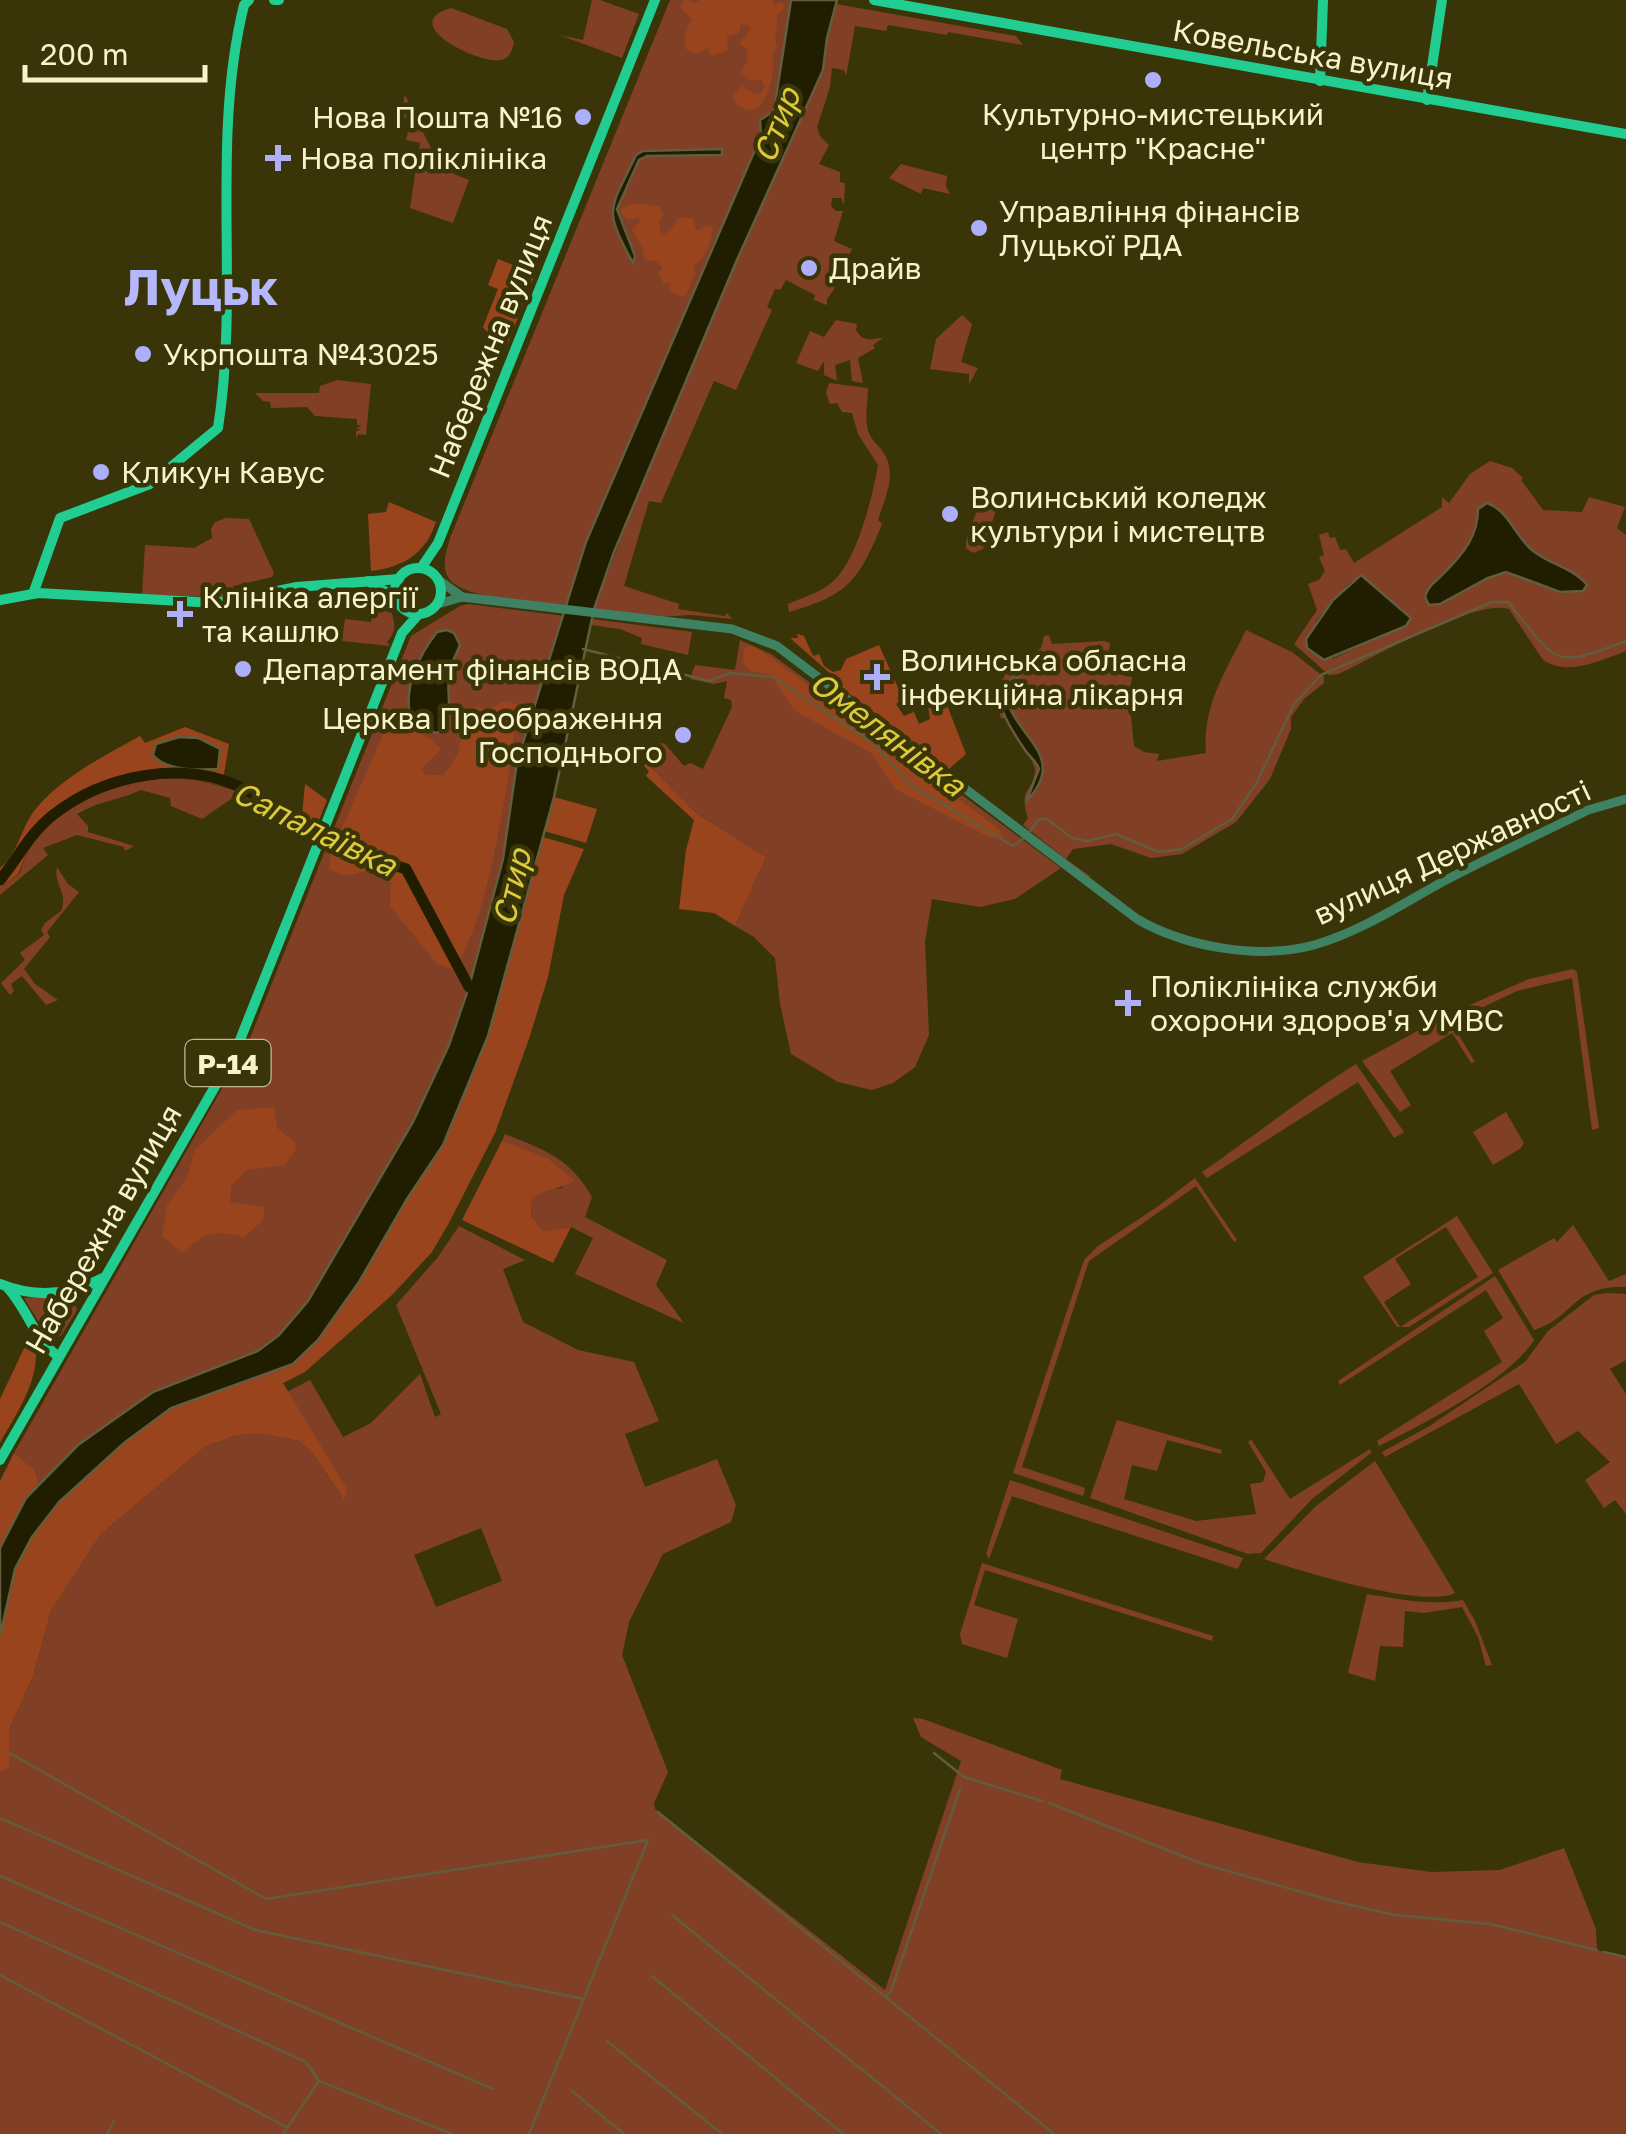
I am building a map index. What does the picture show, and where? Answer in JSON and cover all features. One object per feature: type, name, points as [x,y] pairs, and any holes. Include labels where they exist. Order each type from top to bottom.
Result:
[{"type":"main road","points":[[34,594],[60,518],[150,484],[218,428],[229,268],[231,83],[236,34],[249,0]]},
{"type":"main road","name":"Набережна вулиця","points":[[431,574],[438,543],[654,0]]},
{"type":"main road","name":"Ковельська вулиця","points":[[874,0],[1626,134]]},
{"type":"main road","points":[[1320,81],[1323,0]]},
{"type":"main road","points":[[1428,100],[1442,0]]},
{"type":"main road","points":[[0,600],[34,594],[216,603],[298,587],[367,580],[398,579],[408,570],[431,574],[442,593],[438,604],[418,615],[367,580]]},
{"type":"main road","points":[[398,579],[399,603]]},
{"type":"main road","name":"Набережна вулиця","points":[[399,603],[402,632]]},
{"type":"main road","name":"Набережна вулиця","points":[[0,1460],[236,1050],[402,632],[418,615]]},
{"type":"main road","points":[[3,1285],[56,1294],[104,1278]]},
{"type":"main road","points":[[3,1285],[28,1311],[47,1349],[58,1356]]},
{"type":"street","points":[[431,574],[462,596]]},
{"type":"street","points":[[438,604],[462,596]]},
{"type":"street","name":"вулиця Державності","points":[[462,596],[739,630],[777,646],[1137,919],[1162,932],[1210,946],[1284,950],[1315,945],[1362,926],[1588,810],[1626,799]]},
{"type":"shaded area","points":[[592,0],[639,14],[622,58],[559,35],[583,40]]},
{"type":"shaded area","points":[[670,0],[791,0],[774,111],[760,120],[761,136],[586,542],[568,605],[468,591],[455,585],[446,572],[450,538]]},
{"type":"shaded area","points":[[685,0],[773,0],[774,5],[784,5],[776,16],[777,47],[772,54],[769,88],[758,107],[742,107],[732,97],[742,86],[754,94],[765,87],[761,80],[750,81],[741,72],[748,60],[747,50],[739,43],[750,31],[749,26],[741,24],[739,33],[727,36],[728,50],[712,56],[708,48],[698,53],[689,51],[684,43],[692,20],[680,7]]},
{"type":"shaded area","points":[[836,4],[1016,36],[1023,45],[888,25],[886,31],[855,26],[846,76],[844,70],[832,68],[817,127],[829,145],[819,164],[840,172],[840,182],[845,183],[844,205],[841,198],[832,198],[831,206],[843,211],[834,241],[852,249],[827,305],[786,280],[780,290],[775,289],[767,307],[772,310],[736,390],[714,381],[661,503],[649,501],[624,586],[679,604],[678,609],[725,616],[727,613],[732,619],[657,617],[594,609],[821,16]]},
{"type":"shaded area","points":[[451,8],[507,29],[514,42],[508,56],[490,60],[447,42],[432,24],[436,15]]},
{"type":"shaded area","points":[[405,95],[441,169],[469,180],[453,223],[410,208],[420,143],[406,140],[411,120],[400,117]]},
{"type":"shaded area","points":[[901,164],[947,176],[950,194],[923,188],[921,194],[889,178]]},
{"type":"shaded area","points":[[635,203],[660,207],[660,232],[664,234],[672,230],[678,218],[693,218],[696,231],[712,227],[707,249],[693,266],[695,274],[686,295],[680,297],[669,290],[670,282],[664,284],[658,272],[663,268],[642,255],[644,251],[632,230],[641,221],[638,217],[628,220],[621,208]]},
{"type":"shaded area","points":[[498,259],[535,274],[507,346],[494,341],[483,327],[498,289],[488,285]]},
{"type":"shaded area","points":[[962,315],[972,324],[961,362],[978,368],[969,384],[969,374],[930,369],[936,339]]},
{"type":"shaded area","points":[[836,320],[857,324],[859,335],[866,339],[883,338],[858,358],[863,383],[852,381],[850,360],[835,365],[837,379],[846,378],[835,380],[824,375],[824,361],[818,371],[796,363],[810,331],[824,337]]},
{"type":"shaded area","points":[[337,380],[371,384],[366,435],[358,434],[356,438],[356,431],[361,430],[356,428],[362,426],[357,425],[357,419],[315,416],[307,407],[271,408],[270,402],[255,393],[319,393],[320,386]]},
{"type":"shaded area","points":[[829,383],[868,388],[868,431],[885,454],[890,475],[888,490],[878,520],[882,524],[858,572],[826,599],[789,612],[788,604],[826,587],[848,561],[868,511],[878,465],[858,434],[852,413],[842,412],[837,403],[830,404],[826,393]]},
{"type":"shaded area","points":[[1490,461],[1512,468],[1543,510],[1582,512],[1589,497],[1625,507],[1617,528],[1626,535],[1626,651],[1574,667],[1553,665],[1543,660],[1509,609],[1493,608],[1449,621],[1339,674],[1329,675],[1294,644],[1317,610],[1308,584],[1319,580],[1325,571],[1319,557],[1324,555],[1319,535],[1328,532],[1330,538],[1335,537],[1340,550],[1346,549],[1354,563],[1442,507],[1442,497],[1449,503],[1470,474]],"holes":[[[1361,575],[1411,618],[1406,626],[1332,659],[1316,621],[1347,585]]]},
{"type":"shaded area","points":[[987,497],[995,500],[997,508],[983,549],[973,553],[966,548],[966,542],[980,501]]},
{"type":"shaded area","points":[[389,502],[436,522],[426,542],[412,557],[371,571],[368,514],[386,512]]},
{"type":"shaded area","points":[[226,518],[249,519],[274,573],[272,577],[233,586],[235,592],[227,597],[142,595],[145,545],[194,548],[212,538],[215,522]]},
{"type":"shaded area","points":[[363,590],[379,598],[391,612],[394,627],[387,642],[390,646],[342,641],[345,619],[371,622],[373,605],[361,603]]},
{"type":"shaded area","points":[[468,604],[564,616],[517,762],[503,859],[469,987],[449,1045],[413,1122],[308,1301],[279,1335],[258,1351],[153,1392],[78,1445],[39,1484],[34,1469],[14,1453],[248,1043],[411,636]]},
{"type":"shaded area","points":[[592,619],[692,632],[688,655],[641,644],[642,638],[620,629],[591,625]]},
{"type":"shaded area","points":[[1246,630],[1292,652],[1324,677],[1324,683],[1304,699],[1291,717],[1291,729],[1270,779],[1236,822],[1182,854],[1151,858],[1111,844],[1073,849],[1066,859],[1091,877],[1088,877],[1023,825],[1028,818],[1025,795],[1035,771],[1007,719],[1001,718],[993,697],[1009,668],[1041,648],[1044,636],[1049,635],[1052,644],[1104,641],[1110,643],[1109,650],[1131,662],[1135,670],[1124,676],[1132,677],[1129,697],[1134,746],[1159,754],[1157,761],[1206,753],[1212,704]]},
{"type":"shaded area","points":[[797,634],[804,636],[813,656],[819,654],[824,666],[833,672],[841,670],[846,659],[879,645],[903,699],[896,704],[904,716],[914,712],[919,724],[930,719],[928,706],[922,702],[933,686],[945,700],[966,754],[949,769],[839,686],[840,682],[790,638],[798,638]]},
{"type":"shaded area","points":[[740,640],[771,654],[1061,868],[1015,899],[980,907],[932,899],[925,942],[929,1035],[915,1067],[893,1083],[872,1090],[838,1082],[791,1054],[775,958],[754,937],[735,926],[766,857],[696,813],[646,762],[660,743],[684,766],[690,763],[703,769],[732,707],[731,700],[724,698],[727,681],[714,684],[690,679],[695,665],[735,670]]},
{"type":"shaded area","points":[[752,646],[1000,830],[1003,837],[991,838],[895,789],[871,753],[794,710],[771,675],[751,671],[743,663],[744,648]]},
{"type":"shaded area","points":[[504,701],[517,704],[496,843],[477,920],[453,969],[437,964],[390,906],[391,883],[374,869],[346,876],[330,870],[330,856],[384,732],[408,729],[429,738],[441,749],[421,769],[426,775],[444,775],[458,754],[465,719],[476,707],[490,710]]},
{"type":"shaded area","points":[[185,727],[229,744],[222,786],[186,777],[151,776],[81,799],[34,836],[18,874],[0,888],[0,868],[32,814],[54,790],[140,736],[145,743]]},
{"type":"shaded area","points":[[646,762],[696,813],[766,857],[735,926],[714,913],[679,909],[694,820],[646,776]]},
{"type":"shaded area","points":[[151,776],[186,777],[241,792],[202,819],[171,806],[170,798],[141,790],[93,806],[77,814],[88,826],[88,832],[134,846],[125,851],[124,847],[77,835],[43,848],[48,855],[0,895],[0,888],[19,874],[34,836],[54,818],[81,799]]},
{"type":"shaded area","points":[[305,784],[327,800],[311,841],[290,832],[292,827],[246,798],[257,790],[272,806],[302,816]]},
{"type":"shaded area","points":[[554,797],[597,809],[586,843],[544,831]]},
{"type":"shaded area","points":[[543,837],[584,849],[564,895],[548,977],[495,1133],[432,1252],[393,1294],[305,1372],[283,1383],[347,1489],[344,1500],[313,1454],[299,1441],[264,1434],[238,1435],[206,1446],[101,1534],[51,1611],[33,1676],[9,1730],[9,1767],[0,1772],[0,1636],[15,1569],[32,1537],[59,1502],[124,1443],[171,1408],[293,1364],[444,1145]]},
{"type":"shaded area","points":[[57,867],[79,892],[24,969],[35,984],[58,1000],[46,1005],[22,976],[11,984],[14,991],[10,995],[1,983],[25,960],[20,953],[44,935],[41,930],[45,923],[61,911],[63,899]]},
{"type":"shaded area","points":[[1573,969],[1577,972],[1599,1128],[1592,1130],[1572,978],[1517,991],[1458,1019],[1454,1012],[1529,979]]},
{"type":"shaded area","points":[[1447,1015],[1475,1062],[1471,1063],[1452,1033],[1390,1071],[1411,1105],[1400,1112],[1362,1061]]},
{"type":"shaded area","points":[[1356,1064],[1404,1132],[1394,1138],[1358,1082],[1207,1178],[1202,1172],[1298,1103]]},
{"type":"shaded area","points":[[274,1107],[277,1128],[295,1142],[296,1149],[285,1165],[247,1170],[231,1186],[230,1202],[265,1207],[262,1221],[244,1237],[210,1234],[182,1253],[162,1236],[167,1205],[187,1177],[195,1150],[237,1110]]},
{"type":"shaded area","points":[[1506,1112],[1524,1143],[1493,1165],[1473,1132]]},
{"type":"shaded area","points":[[505,1134],[544,1151],[575,1173],[592,1197],[585,1217],[667,1260],[656,1285],[684,1323],[575,1274],[593,1238],[571,1227],[543,1231],[531,1216],[532,1199],[544,1189],[563,1188],[502,1141]]},
{"type":"shaded area","points":[[502,1141],[547,1158],[574,1180],[532,1199],[531,1216],[543,1231],[571,1227],[553,1263],[462,1220]]},
{"type":"shaded area","points":[[1195,1178],[1237,1240],[1234,1242],[1196,1186],[1089,1261],[1022,1467],[1085,1488],[1083,1496],[1013,1473],[1084,1260]]},
{"type":"shaded area","points":[[1457,1216],[1493,1273],[1409,1327],[1400,1327],[1397,1327],[1363,1277]],"holes":[[[1446,1227],[1478,1277],[1400,1327],[1384,1302],[1411,1284],[1395,1259]]]},
{"type":"shaded area","points":[[1573,1225],[1609,1281],[1626,1274],[1626,1287],[1584,1296],[1558,1318],[1534,1330],[1498,1270],[1554,1238],[1557,1242]]},
{"type":"shaded area","points":[[459,1226],[525,1260],[503,1269],[523,1322],[578,1350],[634,1362],[659,1421],[625,1434],[645,1487],[717,1459],[736,1505],[731,1522],[663,1554],[629,1622],[622,1655],[668,1772],[655,1809],[885,1990],[961,1761],[921,1737],[913,1718],[923,1719],[1062,1770],[1060,1779],[1358,1862],[1431,1872],[1500,1870],[1564,1848],[1596,1929],[1597,1950],[1626,1957],[1626,2134],[0,2134],[0,1772],[9,1766],[9,1730],[33,1676],[51,1611],[101,1534],[206,1446],[238,1435],[264,1434],[299,1441],[313,1454],[343,1499],[287,1392],[310,1380],[343,1437],[371,1423],[420,1374],[435,1417],[441,1414],[396,1305]],"holes":[[[481,1528],[502,1581],[436,1607],[414,1555]]]},
{"type":"shaded area","points":[[1495,1276],[1534,1340],[1485,1386],[1379,1446],[1377,1441],[1502,1362],[1484,1331],[1503,1318],[1486,1290],[1340,1385],[1338,1381]]},
{"type":"shaded area","points":[[1626,1294],[1626,1360],[1610,1369],[1626,1394],[1626,1514],[1615,1500],[1604,1508],[1585,1480],[1610,1462],[1578,1431],[1556,1444],[1519,1384],[1385,1457],[1382,1452],[1428,1427],[1525,1362],[1548,1331],[1594,1295]]},
{"type":"shaded area","points":[[72,1295],[77,1310],[61,1336],[49,1339],[24,1298]]},
{"type":"shaded area","points":[[35,1341],[31,1382],[0,1443],[0,1399],[26,1344]]},
{"type":"shaded area","points":[[1117,1420],[1222,1450],[1221,1454],[1167,1440],[1157,1471],[1132,1465],[1124,1499],[1196,1521],[1256,1514],[1250,1484],[1263,1482],[1266,1472],[1248,1442],[1251,1439],[1290,1499],[1370,1449],[1371,1453],[1312,1499],[1261,1553],[1248,1554],[1090,1498]]},
{"type":"shaded area","points":[[14,1453],[34,1469],[39,1484],[26,1498],[0,1548],[0,1481]]},
{"type":"shaded area","points":[[1375,1461],[1455,1593],[1439,1597],[1390,1592],[1264,1559],[1316,1506]]},
{"type":"shaded area","points":[[1010,1480],[1243,1558],[1238,1569],[1012,1496],[989,1559],[986,1554]]},
{"type":"shaded area","points":[[982,1563],[1213,1636],[1212,1641],[985,1570],[974,1605],[1018,1619],[1007,1658],[962,1644],[960,1634]]},
{"type":"shaded area","points":[[1367,1594],[1427,1602],[1463,1600],[1492,1665],[1486,1666],[1478,1637],[1462,1607],[1424,1613],[1405,1611],[1403,1647],[1380,1646],[1375,1681],[1348,1673]]},
{"type":"water","name":"Стир","points":[[791,0],[837,0],[823,70],[736,262],[614,552],[594,609],[554,797],[488,1036],[443,1145],[359,1282],[318,1340],[293,1364],[171,1408],[124,1443],[59,1502],[32,1537],[15,1569],[0,1636],[0,1548],[26,1498],[78,1445],[153,1392],[258,1351],[279,1335],[308,1301],[413,1122],[449,1045],[469,987],[503,859],[517,762],[586,542],[761,136],[760,120],[774,111]]},
{"type":"water","points":[[722,149],[722,155],[647,156],[639,160],[617,209],[635,256],[633,263],[617,230],[613,209],[636,155],[643,151]]},
{"type":"water","points":[[1487,503],[1506,517],[1532,550],[1582,579],[1587,585],[1583,591],[1560,592],[1506,572],[1440,604],[1429,605],[1425,597],[1428,589],[1463,551],[1475,528],[1478,509]]},
{"type":"water","points":[[1361,575],[1411,618],[1406,626],[1324,660],[1307,648],[1306,639],[1333,600]]},
{"type":"water","points":[[437,632],[454,633],[460,645],[449,677],[447,729],[436,733],[412,721],[410,686],[424,651]]},
{"type":"water","points":[[1043,652],[1045,656],[1010,683],[1005,694],[1041,759],[1043,772],[1026,802],[1039,769],[1005,717],[1002,695],[1006,685]]},
{"type":"water","points":[[179,737],[198,738],[220,749],[218,769],[174,767],[153,755],[156,744]]},
{"type":"waterway","name":"Омелянівка","points":[[1030,831],[1039,819],[1047,819],[1072,838],[1087,841],[1116,834],[1159,852],[1182,849],[1232,819],[1256,784],[1294,704],[1321,675],[1492,602],[1508,602],[1546,648],[1556,654],[1581,656],[1626,641]]},
{"type":"waterway","name":"Омелянівка","points":[[583,649],[709,681],[730,673],[773,677],[873,743],[911,785],[1013,846],[1025,837]]},
{"type":"waterway","name":"Сапалаївка","points":[[0,880],[45,822],[96,790],[119,781],[169,773],[219,779],[249,792],[292,822],[406,869],[469,987],[481,991]]},
{"type":"waterway","points":[[8,1752],[266,1899],[648,1840],[529,2134]]},
{"type":"waterway","points":[[934,1753],[964,1777],[1042,1801]]},
{"type":"waterway","points":[[885,1997],[891,1991],[960,1789]]},
{"type":"waterway","points":[[1049,1803],[1200,1863],[1337,1902],[1395,1915],[1490,1924],[1597,1950]]},
{"type":"waterway","points":[[658,1812],[1054,2134]]},
{"type":"waterway","points":[[0,1818],[255,1930],[583,1999]]},
{"type":"waterway","points":[[0,1876],[493,2089]]},
{"type":"waterway","points":[[672,1915],[941,2134]]},
{"type":"waterway","points":[[0,1922],[306,2062],[319,2081]]},
{"type":"waterway","points":[[1604,1952],[1626,1957]]},
{"type":"waterway","points":[[0,1975],[288,2128]]},
{"type":"waterway","points":[[652,1976],[843,2134]]},
{"type":"waterway","points":[[607,2041],[722,2134]]},
{"type":"waterway","points":[[283,2134],[319,2081],[452,2134]]},
{"type":"waterway","points":[[572,2091],[624,2134]]},
{"type":"waterway","points":[[107,2134],[114,2121]]},
{"type":"place","name":"Культурно-мистецький центр \"Красне\"","points":[[1153,80]]},
{"type":"place","name":"Нова Пошта №16","points":[[583,117]]},
{"type":"place","name":"Нова поліклініка","points":[[278,158]]},
{"type":"place","name":"Управління фінансів Луцької РДА","points":[[979,228]]},
{"type":"place","name":"Драйв","points":[[809,268]]},
{"type":"place","name":"Укрпошта №43025","points":[[143,354]]},
{"type":"place","name":"Кликун Кавус","points":[[101,472]]},
{"type":"place","name":"Волинський коледж культури і мистецтв","points":[[950,514]]},
{"type":"place","name":"Клініка алергії та кашлю","points":[[180,614]]},
{"type":"place","name":"Департамент фінансів ВОДА","points":[[243,669]]},
{"type":"place","name":"Волинська обласна інфекційна лікарня","points":[[877,677]]},
{"type":"place","name":"Церква Преображення Господнього","points":[[683,735]]},
{"type":"place","name":"Поліклініка служби охорони здоров'я УМВС","points":[[1128,1003]]},
{"type":"district","name":"Луцьк","points":[[201,286]]}]
